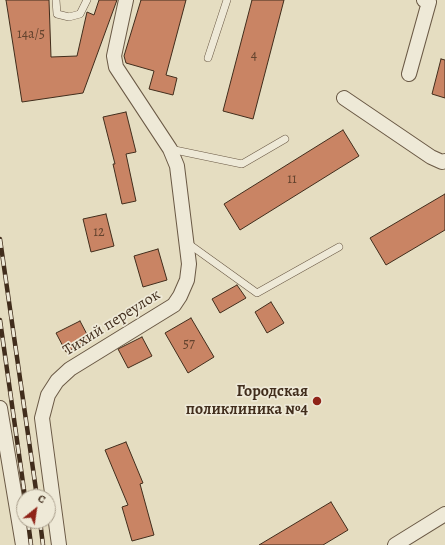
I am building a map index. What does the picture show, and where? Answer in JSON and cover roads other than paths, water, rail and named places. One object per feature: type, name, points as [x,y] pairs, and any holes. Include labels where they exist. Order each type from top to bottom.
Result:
[{"type":"street","name":"Тихий переулок","points":[[59,545],[42,418],[48,395],[57,381],[70,369],[174,305],[187,280],[189,264],[177,166],[170,149],[116,67],[114,56],[126,0]]},
{"type":"street","points":[[409,74],[428,1]]},
{"type":"street","points":[[344,98],[431,157],[442,162],[445,161]]},
{"type":"street","points":[[0,408],[23,545]]},
{"type":"street","points":[[395,545],[445,514]]},
{"type":"lane","points":[[56,0],[57,14],[69,18],[80,14],[87,0]]},
{"type":"lane","points":[[208,58],[227,0]]},
{"type":"lane","points":[[170,149],[242,164],[285,139]]},
{"type":"lane","points":[[186,242],[257,294],[339,247]]},
{"type":"railway","points":[[0,239],[36,489]]},
{"type":"railway","points":[[0,320],[24,489]]},
{"type":"railway","points":[[29,529],[31,545]]},
{"type":"railway","points":[[41,529],[43,545]]},
{"type":"place","name":"Городская поликлиника №4","points":[[317,401]]}]
